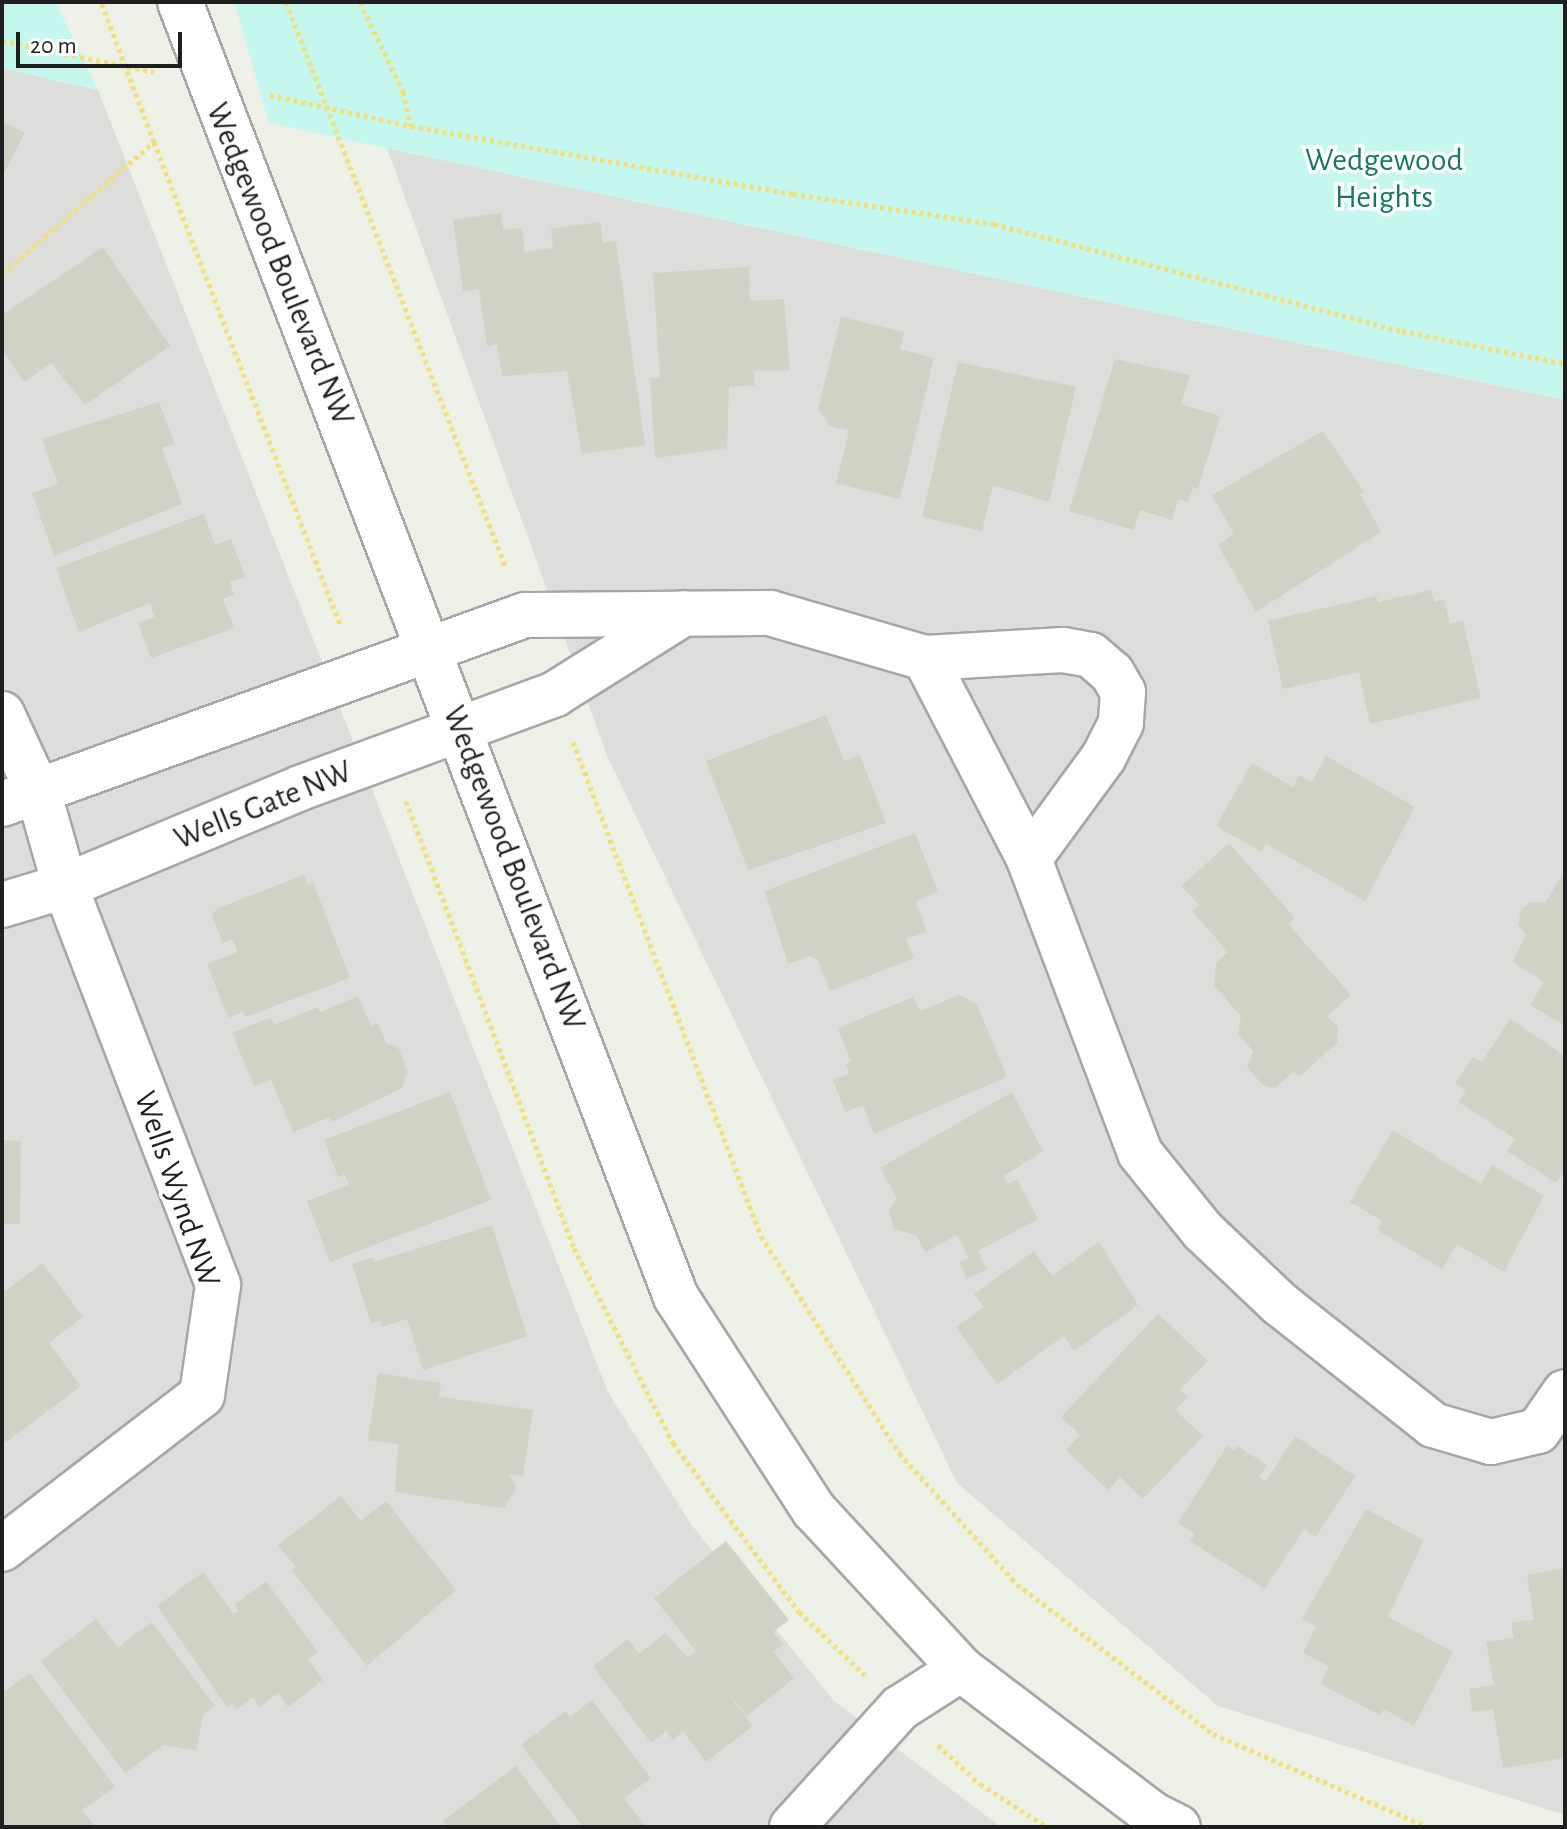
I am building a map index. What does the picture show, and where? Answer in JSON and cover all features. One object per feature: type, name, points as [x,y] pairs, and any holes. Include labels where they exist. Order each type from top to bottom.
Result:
[{"type":"street","name":"Wedgewood Boulevard NW","points":[[180,2],[208,83],[431,646],[676,1297],[814,1510],[961,1669],[1152,1814],[1178,1827]]},
{"type":"street","name":"Wells Gate NW","points":[[65,886],[300,788],[555,694],[684,613]]},
{"type":"street","points":[[20,799],[360,677],[431,646],[525,615],[770,613],[925,658],[1063,650],[1091,655],[1123,692],[1121,723],[1103,758],[1029,859]]},
{"type":"street","points":[[925,658],[1029,859],[1140,1153],[1203,1231],[1280,1304],[1433,1425],[1491,1442],[1538,1431],[1565,1392]]},
{"type":"street","name":"Wells Wynd NW","points":[[2,714],[20,799],[65,886],[218,1285],[202,1395],[2,1549]]},
{"type":"street","points":[[2,905],[65,886]]},
{"type":"street","points":[[792,1827],[900,1708],[961,1669]]},
{"type":"path","points":[[2,274],[154,142],[101,2]]},
{"type":"path","points":[[286,2],[525,615]]},
{"type":"path","points":[[360,2],[403,92],[411,126]]},
{"type":"path","points":[[2,41],[324,105],[411,126],[793,194],[994,224],[1402,331],[1565,364]]},
{"type":"path","points":[[555,694],[761,1236],[899,1453],[1017,1584],[1213,1734],[1428,1827]]},
{"type":"shaded area","points":[[2,68],[98,90],[608,1392],[690,1523],[834,1701],[1001,1827],[2,1827]]},
{"type":"shaded area","points":[[387,148],[1565,400],[1565,1815],[1218,1706],[957,1483],[608,758]]},
{"type":"green space","points":[[2,2],[56,2],[98,90],[2,68]]},
{"type":"green space","name":"Wedgewood Heights","points":[[234,2],[1565,2],[1565,400],[269,123]]},
{"type":"building","points":[[2,121],[25,133],[2,177]]},
{"type":"building","points":[[501,213],[503,230],[522,228],[525,252],[553,248],[551,229],[600,222],[603,243],[616,241],[645,445],[582,454],[567,371],[502,376],[497,344],[487,346],[479,289],[463,291],[453,220]]},
{"type":"building","points":[[103,247],[170,346],[85,405],[51,363],[24,382],[2,350],[2,315]]},
{"type":"building","points":[[749,267],[750,301],[784,299],[790,370],[754,371],[755,385],[729,387],[727,448],[655,458],[650,378],[660,377],[653,273]]},
{"type":"building","points":[[841,317],[904,332],[900,349],[934,358],[900,499],[836,483],[849,431],[829,426],[818,409]]},
{"type":"building","points":[[1115,359],[1190,375],[1181,404],[1220,416],[1198,489],[1193,487],[1188,502],[1178,499],[1172,520],[1140,510],[1134,530],[1069,511]]},
{"type":"building","points":[[958,362],[1076,387],[1049,502],[993,485],[982,531],[922,517]]},
{"type":"building","points":[[159,402],[175,444],[162,448],[182,504],[54,556],[32,493],[58,484],[42,439]]},
{"type":"building","points":[[1323,431],[1364,492],[1360,494],[1381,532],[1256,612],[1218,545],[1234,534],[1212,495]]},
{"type":"building","points":[[204,514],[215,545],[231,539],[245,577],[230,582],[234,595],[223,599],[234,628],[151,658],[138,623],[155,617],[150,603],[79,632],[56,568]]},
{"type":"building","points":[[1431,590],[1434,602],[1444,599],[1450,624],[1463,621],[1481,698],[1370,724],[1359,672],[1283,689],[1268,621],[1376,596],[1378,602]]},
{"type":"building","points":[[826,715],[844,761],[860,755],[886,823],[748,870],[706,761]]},
{"type":"building","points":[[1326,756],[1415,807],[1365,901],[1266,844],[1261,852],[1216,826],[1252,763],[1293,787],[1299,775],[1312,782]]},
{"type":"building","points":[[915,833],[938,892],[916,901],[927,932],[906,939],[914,958],[830,991],[818,961],[810,956],[788,964],[765,891]]},
{"type":"building","points":[[1229,843],[1295,918],[1288,924],[1351,995],[1327,1016],[1338,1027],[1337,1043],[1299,1077],[1294,1071],[1275,1088],[1263,1085],[1247,1067],[1253,1051],[1238,1033],[1241,1016],[1214,985],[1216,963],[1228,952],[1192,911],[1199,905],[1181,886]]},
{"type":"building","points":[[304,875],[308,885],[313,882],[350,978],[245,1017],[243,1012],[228,1018],[207,964],[237,952],[233,939],[223,943],[212,916],[216,909]]},
{"type":"building","points":[[1562,875],[1565,876],[1565,1026],[1530,1005],[1544,982],[1512,962],[1526,935],[1518,925],[1521,909],[1531,902],[1545,903]]},
{"type":"building","points":[[960,995],[977,1004],[1007,1077],[874,1134],[863,1105],[845,1112],[833,1080],[850,1073],[845,1064],[851,1062],[838,1028],[913,997],[920,1011]]},
{"type":"building","points":[[358,996],[371,1026],[378,1023],[386,1043],[398,1047],[408,1072],[402,1088],[332,1122],[330,1117],[293,1132],[271,1079],[254,1086],[232,1033],[271,1017],[274,1025],[318,1007],[320,1012]]},
{"type":"building","points":[[1510,1019],[1565,1056],[1565,1171],[1556,1183],[1507,1151],[1516,1139],[1458,1102],[1466,1090],[1455,1083],[1473,1057],[1482,1062]]},
{"type":"building","points":[[450,1092],[491,1200],[330,1262],[307,1201],[349,1185],[345,1175],[338,1177],[324,1140]]},
{"type":"building","points":[[1012,1092],[1043,1151],[1004,1176],[1008,1184],[1017,1179],[1038,1219],[978,1251],[987,1269],[967,1279],[959,1263],[969,1258],[957,1235],[925,1252],[916,1235],[894,1229],[889,1210],[897,1198],[880,1168]]},
{"type":"building","points":[[1393,1130],[1481,1184],[1492,1165],[1544,1196],[1504,1272],[1457,1244],[1442,1269],[1377,1230],[1382,1221],[1350,1202]]},
{"type":"building","points":[[2,1140],[21,1141],[20,1224],[2,1224]]},
{"type":"building","points":[[492,1225],[527,1336],[423,1370],[407,1319],[382,1327],[380,1321],[371,1323],[352,1264],[373,1257],[375,1262]]},
{"type":"building","points":[[1099,1242],[1138,1305],[1074,1351],[1064,1336],[997,1384],[956,1327],[984,1307],[974,1294],[1034,1251],[1052,1276]]},
{"type":"building","points":[[43,1263],[83,1317],[49,1343],[81,1386],[2,1445],[2,1293]]},
{"type":"building","points":[[1158,1314],[1208,1361],[1180,1390],[1188,1397],[1175,1410],[1203,1436],[1143,1499],[1120,1477],[1108,1490],[1066,1450],[1080,1435],[1061,1417]]},
{"type":"building","points":[[378,1373],[441,1383],[439,1397],[533,1410],[523,1476],[509,1474],[516,1488],[504,1508],[395,1492],[398,1444],[368,1440]]},
{"type":"building","points":[[1295,1436],[1355,1476],[1316,1537],[1304,1529],[1265,1589],[1190,1541],[1195,1534],[1178,1523],[1227,1446],[1234,1450],[1237,1446],[1267,1465],[1259,1477],[1266,1481]]},
{"type":"building","points":[[341,1496],[361,1521],[386,1501],[456,1590],[367,1666],[291,1570],[296,1567],[278,1545]]},
{"type":"building","points":[[1366,1509],[1424,1540],[1388,1617],[1453,1652],[1414,1726],[1384,1709],[1380,1715],[1320,1684],[1329,1666],[1303,1653],[1316,1626],[1302,1619]]},
{"type":"building","points":[[726,1541],[789,1620],[773,1632],[784,1644],[773,1652],[794,1678],[747,1716],[715,1677],[753,1726],[706,1762],[683,1731],[673,1740],[666,1731],[651,1743],[593,1666],[628,1639],[639,1654],[665,1633],[688,1658],[696,1651],[654,1598]]},
{"type":"building","points":[[1565,1568],[1565,1758],[1503,1768],[1493,1709],[1472,1712],[1469,1689],[1494,1685],[1486,1642],[1514,1638],[1511,1623],[1534,1619],[1527,1575]]},
{"type":"building","points":[[203,1572],[234,1614],[239,1611],[235,1604],[266,1581],[318,1652],[308,1659],[323,1680],[288,1707],[278,1693],[260,1707],[253,1697],[237,1709],[232,1704],[227,1707],[157,1606]]},
{"type":"building","points":[[96,1619],[118,1647],[152,1622],[215,1706],[203,1715],[196,1751],[164,1745],[125,1773],[41,1661]]},
{"type":"building","points":[[30,1673],[115,1787],[82,1810],[95,1827],[2,1827],[2,1693]]},
{"type":"building","points":[[592,1700],[651,1778],[624,1798],[646,1827],[583,1827],[521,1745],[566,1711],[570,1717]]},
{"type":"building","points":[[516,1766],[561,1827],[447,1827],[443,1821]]}]
